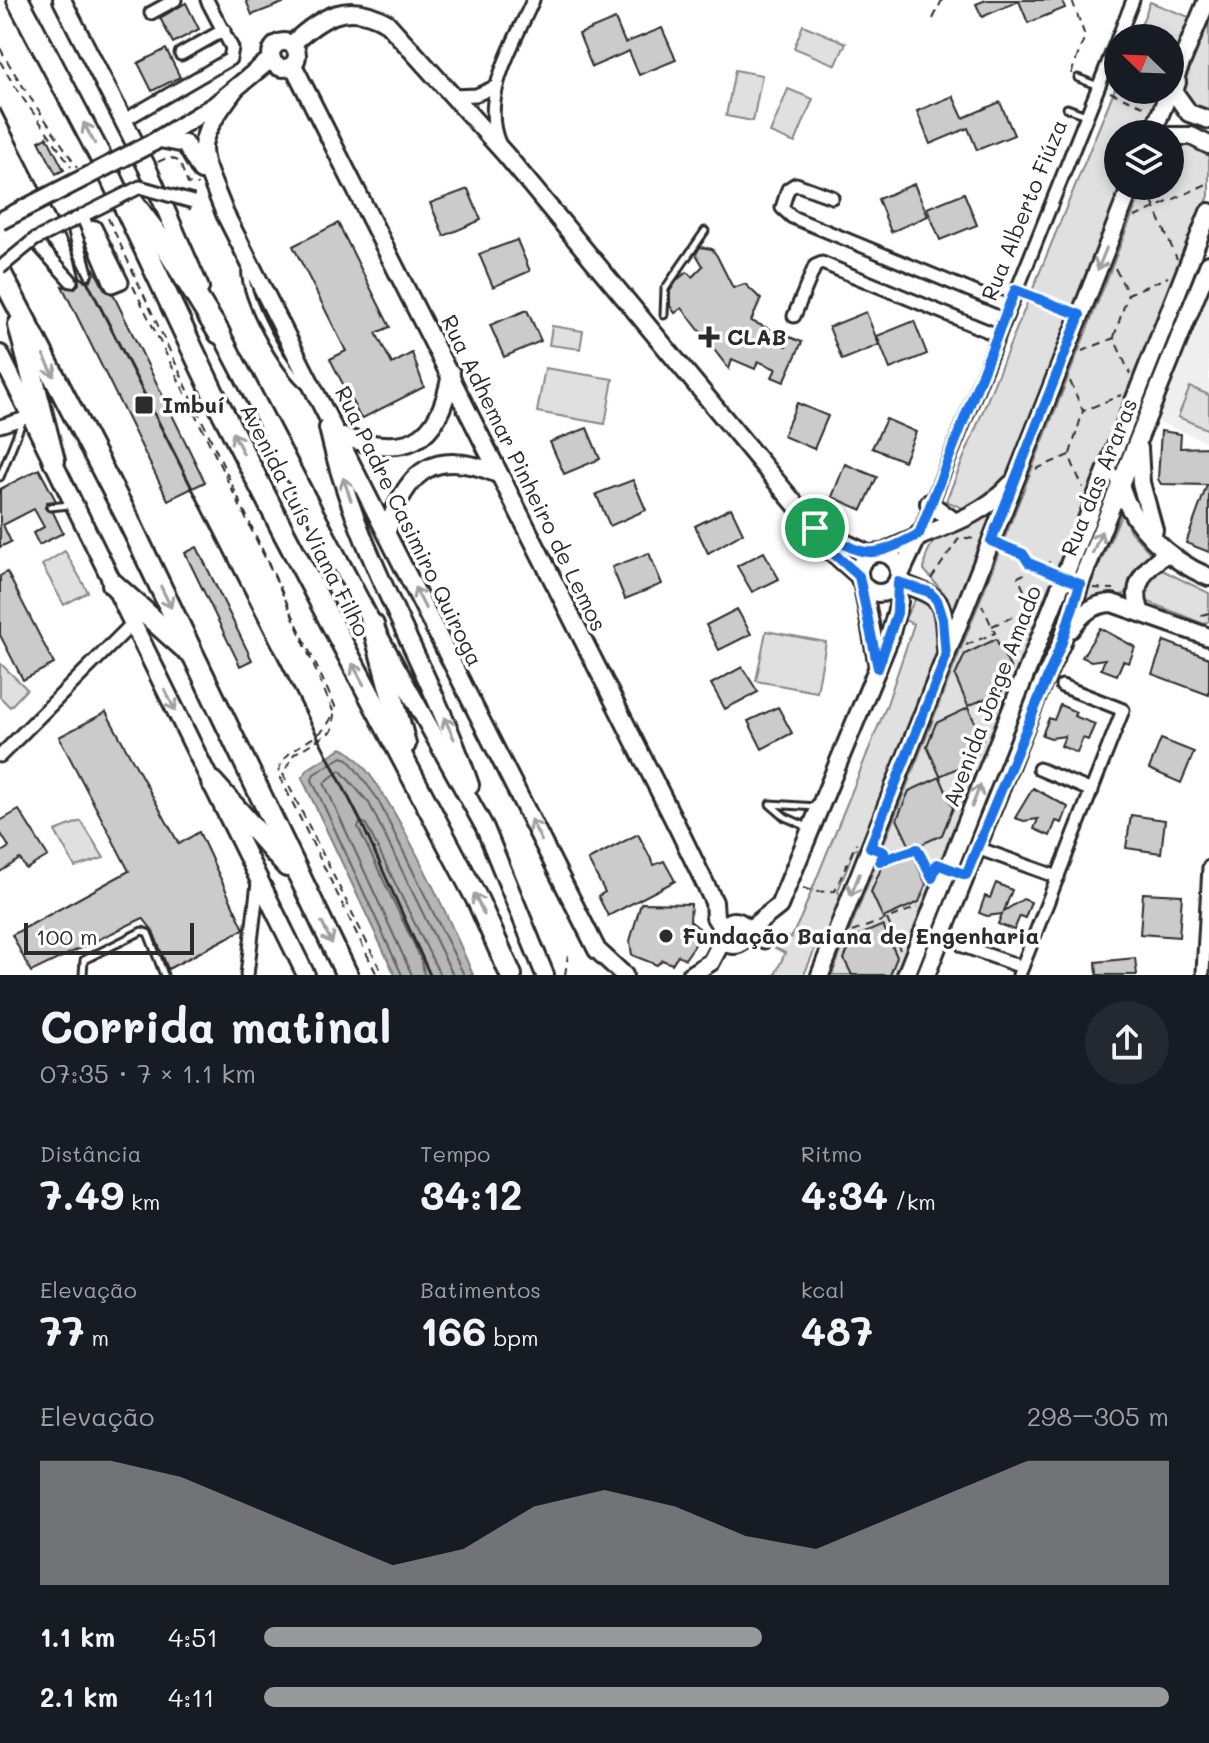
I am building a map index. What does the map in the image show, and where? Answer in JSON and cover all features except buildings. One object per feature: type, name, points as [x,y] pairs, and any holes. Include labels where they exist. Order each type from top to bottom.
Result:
[{"type":"highway","name":"Avenida Luís Viana Filho","points":[[18,0],[108,171],[217,401],[478,901],[511,975]]},
{"type":"highway","points":[[108,171],[166,247],[219,333]]},
{"type":"highway","points":[[0,270],[197,659],[347,975]]},
{"type":"highway","points":[[13,297],[54,461]]},
{"type":"highway","points":[[113,584],[197,659]]},
{"type":"highway","points":[[373,625],[418,786]]},
{"type":"highway","points":[[212,782],[303,885]]},
{"type":"main road","name":"Avenida Luís Viana Filho","points":[[62,0],[123,121],[219,333],[373,625],[485,828],[545,975]]},
{"type":"main road","points":[[1184,58],[1207,0]]},
{"type":"main road","name":"Rua Padre Casimiro Quiroga","points":[[0,221],[156,141],[289,53],[337,8],[355,5],[372,11],[506,155],[832,552],[861,581]]},
{"type":"main road","name":"Rua Adhemar Pinheiro de Lemos","points":[[289,53],[714,902],[735,930]]},
{"type":"main road","name":"Rua Padre Casimiro Quiroga","points":[[235,89],[209,125],[201,147],[225,214],[321,398],[597,950],[624,975]]},
{"type":"main road","points":[[1157,120],[1164,104]]},
{"type":"main road","points":[[1181,104],[1189,113],[1209,120]]},
{"type":"main road","points":[[1184,136],[1209,145]]},
{"type":"main road","points":[[156,141],[185,144],[225,214]]},
{"type":"main road","points":[[820,975],[1080,315],[1133,200]]},
{"type":"main road","name":"Avenida Jorge Amado","points":[[906,975],[1209,212]]},
{"type":"main road","name":"Rua das Araras","points":[[926,975],[1062,642],[1080,584],[1209,264]]},
{"type":"main road","points":[[0,354],[26,418],[54,461],[306,975]]},
{"type":"main road","points":[[340,436],[385,448],[410,443],[422,436],[439,412],[451,373]]},
{"type":"main road","points":[[321,398],[335,452],[365,538],[456,743],[485,828]]},
{"type":"main road","points":[[1139,438],[1145,505],[1164,550]]},
{"type":"main road","points":[[1115,444],[1120,484],[1133,511],[1164,550],[1209,577]]},
{"type":"main road","points":[[387,531],[401,495],[427,468],[460,462],[498,474]]},
{"type":"main road","points":[[878,668],[861,581],[861,564],[919,534],[988,508],[1015,479]]},
{"type":"main road","points":[[929,503],[955,522]]},
{"type":"main road","name":"Rua Padre Casimiro Quiroga","points":[[815,528],[876,554]]},
{"type":"main road","name":"Rua Alberto Fiúza","points":[[735,930],[764,917],[779,906],[878,668],[897,613],[898,581],[919,534]]},
{"type":"main road","points":[[1138,603],[1142,575],[1164,550]]},
{"type":"main road","points":[[876,554],[894,559],[898,581]]},
{"type":"main road","points":[[861,581],[872,593],[883,593],[898,581]]},
{"type":"main road","points":[[898,581],[924,589],[934,596],[941,608],[946,657]]},
{"type":"main road","points":[[1062,642],[1082,614],[1094,606],[1112,603],[1138,603],[1209,637]]},
{"type":"main road","points":[[948,869],[996,798]]},
{"type":"main road","points":[[690,975],[711,962],[735,930]]},
{"type":"street","points":[[151,13],[175,0]]},
{"type":"street","points":[[123,121],[230,59],[232,48],[207,0]]},
{"type":"street","points":[[506,155],[495,128],[497,86],[533,0]]},
{"type":"street","name":"Rua Alberto Fiúza","points":[[1124,24],[1133,0]]},
{"type":"street","points":[[181,54],[224,30]]},
{"type":"street","name":"Rua Alberto Fiúza","points":[[919,534],[1008,306],[1104,74]]},
{"type":"street","points":[[453,96],[476,95],[497,86]]},
{"type":"street","points":[[832,197],[796,184],[788,189],[782,208],[792,217],[1008,306]]},
{"type":"street","points":[[0,270],[34,240],[140,187],[193,202]]},
{"type":"street","points":[[77,218],[112,286],[122,282],[95,227],[91,228],[113,280],[116,279],[94,229]]},
{"type":"street","points":[[77,218],[86,273]]},
{"type":"street","points":[[34,240],[71,281]]},
{"type":"street","points":[[794,316],[815,266],[822,263],[997,335]]},
{"type":"street","points":[[0,426],[26,418]]},
{"type":"street","points":[[0,756],[133,623]]},
{"type":"street","points":[[963,946],[1021,971],[1123,710],[1062,686]]},
{"type":"street","points":[[1039,769],[1092,791]]},
{"type":"street","points":[[977,848],[1058,877]]},
{"type":"street","points":[[1203,973],[1209,867]]},
{"type":"street","points":[[247,975],[258,934],[257,874]]},
{"type":"lane","points":[[1078,78],[1099,87]]},
{"type":"lane","points":[[1067,108],[1087,116]]},
{"type":"lane","points":[[664,315],[665,289],[705,231]]},
{"type":"lane","points":[[0,477],[26,418]]},
{"type":"lane","points":[[50,507],[75,504]]},
{"type":"lane","points":[[812,828],[785,817],[770,804],[820,808]]},
{"type":"lane","points":[[735,930],[765,945]]},
{"type":"lane","points":[[83,975],[84,960],[142,931],[148,933],[164,975]]},
{"type":"path","points":[[933,19],[942,0]]},
{"type":"path","points":[[1070,75],[1085,36],[1072,0]]},
{"type":"path","points":[[0,48],[23,92],[51,125],[81,173]]},
{"type":"path","points":[[0,61],[22,100],[48,130],[77,176]]},
{"type":"path","points":[[1099,87],[1160,113]]},
{"type":"path","points":[[169,157],[179,161],[188,184],[200,185]]},
{"type":"path","points":[[1135,217],[1209,183]]},
{"type":"path","points":[[1148,200],[1179,263]]},
{"type":"path","points":[[377,975],[278,773],[289,752],[325,732],[333,711],[285,599],[103,214],[335,706],[332,731],[294,754],[283,774],[383,975]]},
{"type":"path","points":[[1115,267],[1128,294],[1114,338],[1132,378]]},
{"type":"path","points":[[1128,294],[1174,275]]},
{"type":"path","points":[[1015,290],[1080,315]]},
{"type":"path","points":[[1082,351],[1114,338]]},
{"type":"path","points":[[1070,381],[1083,411],[1069,455],[1085,493]]},
{"type":"path","points":[[1083,411],[1126,393]]},
{"type":"path","points":[[1036,469],[1069,455]]},
{"type":"path","points":[[924,589],[960,537],[991,541],[1023,554],[1029,563],[1062,576]]},
{"type":"path","points":[[992,626],[1021,613],[1027,597],[1018,577],[1059,558]]},
{"type":"path","points":[[1080,584],[1101,590],[1111,588],[1138,603]]},
{"type":"path","points":[[966,645],[995,633],[982,605]]},
{"type":"path","points":[[1209,613],[1202,615],[1209,618]]},
{"type":"path","points":[[789,883],[815,892],[835,891],[855,843],[884,852],[880,861],[917,849],[932,878],[937,864],[948,869]]},
{"type":"path","points":[[851,932],[921,906]]},
{"type":"path","points":[[887,919],[902,954]]},
{"type":"path","points":[[565,975],[568,955]]},
{"type":"shaded area","points":[[1150,2],[1192,18],[1184,39],[1184,24],[1141,24]]},
{"type":"shaded area","points":[[1209,8],[1209,115],[1187,108],[1184,102],[1184,71]]},
{"type":"shaded area","points":[[803,25],[846,43],[836,65],[794,48]]},
{"type":"shaded area","points":[[735,70],[762,75],[753,121],[726,116]]},
{"type":"shaded area","points":[[788,89],[813,99],[795,143],[770,133]]},
{"type":"shaded area","points":[[1109,104],[1160,104],[1153,120],[1104,120],[1104,200],[1123,200],[1080,315],[1010,471],[987,501],[969,511],[946,501]]},
{"type":"shaded area","points":[[1184,141],[1209,147],[1209,196],[1054,575],[897,975],[832,975],[1139,200],[1184,200]]},
{"type":"shaded area","points":[[1209,292],[1209,443],[1157,421]]},
{"type":"shaded area","points":[[552,326],[583,331],[580,349],[549,345]]},
{"type":"shaded area","points":[[545,368],[613,379],[605,424],[537,412]]},
{"type":"shaded area","points":[[1190,387],[1209,395],[1209,430],[1178,417]]},
{"type":"shaded area","points":[[1122,513],[1130,531],[1153,556],[1125,594],[1092,601],[1080,608]]},
{"type":"shaded area","points":[[996,514],[954,625],[944,593],[924,570],[926,556],[931,546],[948,532]]},
{"type":"shaded area","points":[[65,551],[88,592],[64,605],[42,565]]},
{"type":"shaded area","points":[[1160,569],[1209,593],[1209,621],[1204,624],[1146,601],[1143,591],[1152,571]]},
{"type":"shaded area","points":[[917,596],[934,600],[942,642],[863,847],[854,850],[838,891],[843,901],[828,939],[817,944],[804,975],[775,975],[785,953],[775,948],[780,934],[791,938],[801,917],[886,707],[914,624],[904,620]]},
{"type":"shaded area","points":[[766,631],[826,642],[817,692],[756,681]]},
{"type":"shaded area","points":[[0,663],[27,689],[10,707],[0,697]]},
{"type":"shaded area","points":[[81,821],[104,858],[75,867],[55,831]]},
{"type":"water","points":[[341,748],[357,759],[395,813],[434,888],[473,975],[395,975],[302,778],[308,769]]},
{"type":"railway","points":[[0,109],[362,824],[430,975]]},
{"type":"place","name":"CLAB","points":[[709,337]]},
{"type":"place","name":"Imbuí","points":[[144,405]]},
{"type":"place","name":"Fundação Baiana de Engenharia","points":[[666,936]]},
{"type":"route","points":[[1015,290],[1080,315],[991,541],[1023,554],[1029,563],[1080,584],[1062,642],[966,875],[937,864],[932,878],[917,849],[906,850],[880,861],[884,852],[870,847],[946,657],[941,608],[929,592],[898,582],[897,613],[878,668],[859,576],[832,552],[815,528],[870,555],[883,553],[919,534],[1015,290]]}]
